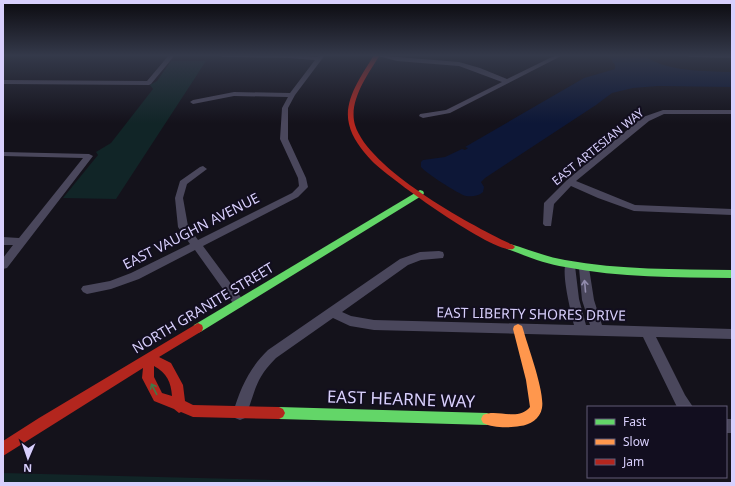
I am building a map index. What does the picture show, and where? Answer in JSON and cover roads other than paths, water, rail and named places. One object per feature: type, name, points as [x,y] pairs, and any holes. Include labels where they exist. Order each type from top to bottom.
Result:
[{"type":"street","points":[[3,82],[149,83],[153,78]]},
{"type":"street","points":[[193,102],[234,94],[292,95],[305,78]]},
{"type":"street","points":[[364,78],[354,99],[351,116],[353,133],[363,148],[380,165],[485,235],[527,254],[570,266],[608,271],[732,274]]},
{"type":"street","points":[[498,78],[508,82]]},
{"type":"street","points":[[423,116],[448,112],[516,78]]},
{"type":"street","name":"EAST VAUGHN AVENUE","points":[[87,289],[124,281],[295,195],[304,187],[302,178],[284,139],[285,108],[292,95]]},
{"type":"street","name":"EAST ARTESIAN WAY","points":[[548,224],[549,203],[570,182],[646,120],[663,112],[732,112]]},
{"type":"street","points":[[3,154],[89,156],[3,265]]},
{"type":"street","points":[[203,169],[183,184],[179,198],[183,227],[239,303]]},
{"type":"street","points":[[570,182],[601,196],[634,208],[732,212]]},
{"type":"street","name":"NORTH GRANITE STREET","points":[[3,449],[43,422],[420,193]]},
{"type":"street","points":[[3,241],[21,242]]},
{"type":"street","points":[[240,413],[245,391],[263,362],[331,312],[404,262],[420,256],[438,255]]},
{"type":"street","points":[[570,266],[571,288],[582,330]]},
{"type":"street","points":[[584,268],[585,290],[589,308],[598,331]]},
{"type":"street","name":"EAST LIBERTY SHORES DRIVE","points":[[331,312],[350,321],[374,325],[732,334]]},
{"type":"street","name":"EAST HEARNE WAY","points":[[149,358],[148,378],[158,397],[193,411],[511,420],[527,418],[533,414],[536,400],[518,329]]},
{"type":"street","points":[[647,332],[680,400],[685,406]]},
{"type":"street","points":[[149,358],[167,367],[177,385],[179,406]]},
{"type":"water","points":[[584,78],[732,78],[732,87],[658,86],[633,88],[612,93],[485,178],[481,182],[484,187],[483,192],[477,195],[466,196],[450,188],[421,167],[421,162],[423,160],[445,157],[462,149],[465,150],[468,148],[465,147]]}]
